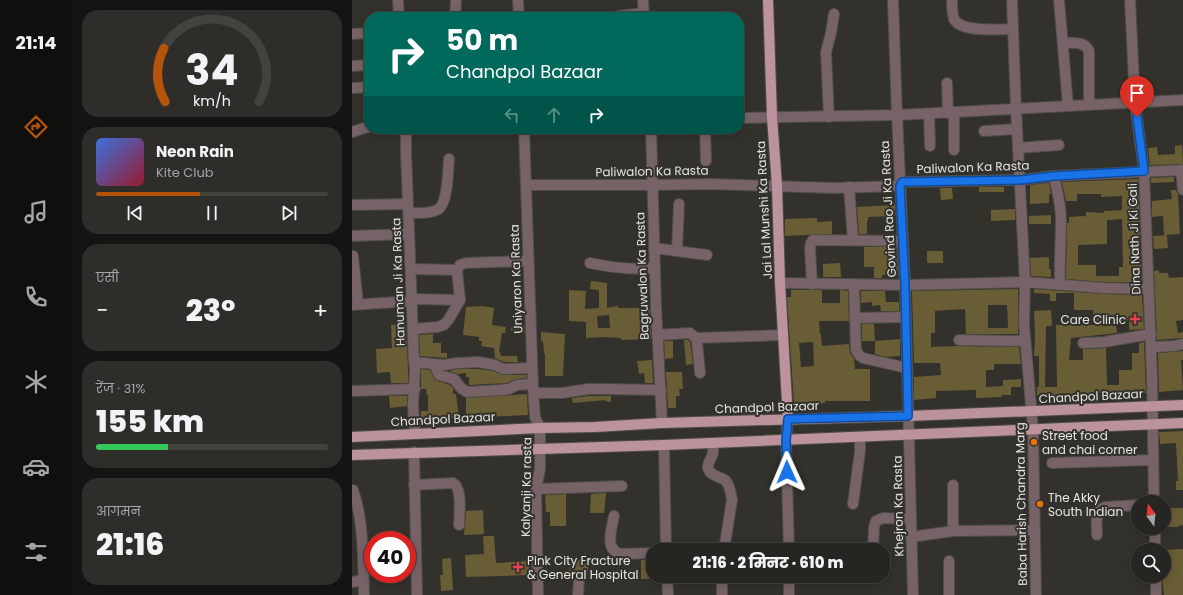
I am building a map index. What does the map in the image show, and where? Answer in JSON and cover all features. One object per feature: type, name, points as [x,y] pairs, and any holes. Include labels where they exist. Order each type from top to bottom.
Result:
[{"type":"main road","name":"Jai Lal Munshi Ka Rasta","points":[[768,0],[772,117],[777,186],[780,283],[788,419]]},
{"type":"main road","name":"Chandpol Bazaar","points":[[352,437],[662,423],[1031,412],[1183,405]]},
{"type":"main road","points":[[352,455],[664,445],[1154,423],[1183,423]]},
{"type":"street","points":[[398,0],[399,12]]},
{"type":"street","points":[[455,12],[456,0]]},
{"type":"street","points":[[518,0],[519,12]]},
{"type":"street","points":[[643,0],[644,12]]},
{"type":"street","name":"Govind Rao Ji Ka Rasta","points":[[893,0],[905,285],[908,416]]},
{"type":"street","points":[[952,0],[954,18],[956,22],[964,27],[1013,29]]},
{"type":"street","name":"Baba Harish Chandra Marg","points":[[1012,0],[1025,282],[1024,324],[1033,429],[1036,595]]},
{"type":"street","points":[[1059,0],[1068,106]]},
{"type":"street","name":"Dina Nath Ji Ki Gali","points":[[1130,0],[1135,103],[1144,171],[1154,423],[1154,495]]},
{"type":"street","points":[[829,117],[826,52],[834,14]]},
{"type":"street","points":[[352,34],[364,33]]},
{"type":"street","points":[[1062,43],[1083,44],[1089,51],[1089,105]]},
{"type":"street","points":[[352,66],[364,65]]},
{"type":"street","points":[[947,83],[954,150]]},
{"type":"street","points":[[352,88],[364,87]]},
{"type":"street","points":[[744,118],[897,116],[1183,100]]},
{"type":"street","points":[[929,114],[930,146]]},
{"type":"street","points":[[352,132],[364,128]]},
{"type":"street","points":[[984,130],[1017,130]]},
{"type":"street","name":"Hanuman Ji Ka Rasta","points":[[406,134],[412,329],[415,368],[413,406],[415,433]]},
{"type":"street","name":"Uniyaron Ka Rasta","points":[[524,134],[533,388],[535,417],[540,428]]},
{"type":"street","name":"Bagruwalon Ka Rasta","points":[[650,134],[657,335],[662,423]]},
{"type":"street","points":[[705,134],[706,160]]},
{"type":"street","points":[[1018,148],[1059,146]]},
{"type":"street","points":[[352,205],[408,208],[429,212],[436,211],[441,208],[444,200],[449,159]]},
{"type":"street","points":[[1182,170],[1183,190]]},
{"type":"street","name":"Paliwalon Ka Rasta","points":[[526,185],[711,184],[834,188],[900,186],[902,182],[1020,180],[1054,176],[1182,170]]},
{"type":"street","points":[[1054,176],[1061,219],[1059,252],[1060,284]]},
{"type":"street","points":[[849,187],[853,240]]},
{"type":"street","points":[[677,250],[679,204]]},
{"type":"street","points":[[352,236],[410,234]]},
{"type":"street","points":[[812,284],[810,248],[813,240],[903,241]]},
{"type":"street","points":[[654,248],[708,255]]},
{"type":"street","points":[[354,256],[355,304],[412,300],[460,300]]},
{"type":"street","points":[[412,329],[437,327],[444,324],[460,300],[457,270],[460,265],[466,263],[528,261]]},
{"type":"street","points":[[590,263],[611,268],[633,270],[655,268]]},
{"type":"street","points":[[410,269],[457,270]]},
{"type":"street","points":[[780,283],[905,285],[1025,282],[1104,288],[1149,289]]},
{"type":"street","points":[[854,284],[856,350],[859,355],[864,358],[907,368]]},
{"type":"street","points":[[856,318],[906,317]]},
{"type":"street","points":[[657,335],[690,333],[696,338],[700,373]]},
{"type":"street","points":[[1083,343],[1104,342],[1151,334]]},
{"type":"street","points":[[696,338],[783,335]]},
{"type":"street","points":[[959,340],[1025,341]]},
{"type":"street","points":[[1151,348],[1183,344]]},
{"type":"street","points":[[414,362],[444,365],[457,362],[478,362],[495,365],[503,369],[532,368]]},
{"type":"street","points":[[434,364],[439,374],[454,379],[461,388],[467,392],[509,389],[517,385],[562,393],[589,389],[661,390]]},
{"type":"street","points":[[352,391],[415,389]]},
{"type":"street","name":"Khejron Ka Rasta","points":[[908,416],[913,595]]},
{"type":"street","points":[[788,419],[786,440],[789,543]]},
{"type":"street","name":"Kalyanji Ka rasta","points":[[538,595],[536,489],[540,469],[540,428]]},
{"type":"street","points":[[853,504],[860,451],[860,437]]},
{"type":"street","points":[[713,443],[713,453],[708,464],[708,468],[713,475],[723,478],[727,482],[732,500],[725,543]]},
{"type":"street","points":[[664,445],[666,543]]},
{"type":"street","points":[[414,452],[417,595]]},
{"type":"street","points":[[1052,463],[1153,460]]},
{"type":"street","points":[[414,485],[453,483],[456,485],[459,495],[459,525]]},
{"type":"street","points":[[952,485],[953,531]]},
{"type":"street","points":[[536,489],[622,486]]},
{"type":"street","points":[[353,490],[356,498],[359,522],[364,595]]},
{"type":"street","points":[[1097,536],[1097,514],[1100,508],[1131,505]]},
{"type":"street","points":[[614,516],[610,542],[612,550],[620,554],[646,553]]},
{"type":"street","points":[[873,543],[874,527],[876,521],[883,518],[910,519]]},
{"type":"street","points":[[911,537],[953,531],[1034,530]]},
{"type":"street","points":[[949,561],[949,595]]},
{"type":"street","points":[[352,582],[363,580]]},
{"type":"street","points":[[578,595],[579,580]]},
{"type":"street","points":[[667,583],[668,595]]},
{"type":"street","points":[[722,583],[722,595]]},
{"type":"street","points":[[789,583],[790,595]]},
{"type":"street","points":[[1156,583],[1156,595]]},
{"type":"building","points":[[1182,145],[1183,164],[1150,165],[1148,148],[1157,147],[1158,155],[1175,154],[1175,146]]},
{"type":"building","points":[[1174,177],[1174,182],[1151,183],[1151,178]]},
{"type":"building","points":[[1138,179],[1142,282],[1104,282],[1066,279],[1067,223],[1069,223],[1069,217],[1086,216],[1086,212],[1104,213],[1104,211],[1122,210],[1122,196],[1101,197],[1101,194],[1077,194],[1077,201],[1066,201],[1062,182]],"holes":[[[1122,219],[1123,267],[1119,267],[1119,276],[1096,276],[1096,265],[1078,265],[1078,245],[1107,244],[1107,220]]]},
{"type":"building","points":[[1049,183],[1051,194],[1049,194],[1049,203],[1030,204],[1030,185]]},
{"type":"building","points":[[979,187],[1004,187],[1004,192],[979,192]]},
{"type":"building","points":[[940,188],[952,188],[953,199],[941,200]]},
{"type":"building","points":[[1171,190],[1176,190],[1178,194],[1180,234],[1164,235],[1163,216],[1152,217],[1152,201],[1172,199]]},
{"type":"building","points":[[895,205],[895,216],[868,217],[867,234],[859,234],[857,207]]},
{"type":"building","points":[[1015,209],[1015,220],[991,221],[991,210]]},
{"type":"building","points":[[1051,215],[1051,224],[1029,224],[1029,216]]},
{"type":"building","points":[[817,218],[817,222],[832,221],[832,234],[785,236],[785,219]]},
{"type":"building","points":[[1167,235],[1168,248],[1154,249],[1153,236]]},
{"type":"building","points":[[864,247],[897,247],[898,274],[882,275],[882,278],[874,278],[874,267],[864,267]]},
{"type":"building","points":[[927,251],[943,251],[943,263],[927,263]]},
{"type":"building","points":[[1049,257],[1051,277],[1031,276],[1030,258]]},
{"type":"building","points":[[840,263],[841,277],[823,277],[823,264]]},
{"type":"building","points":[[1159,270],[1159,273],[1168,273],[1169,278],[1183,277],[1183,320],[1176,321],[1178,333],[1183,332],[1183,338],[1157,340],[1154,271]]},
{"type":"building","points":[[591,281],[607,283],[607,308],[618,306],[618,308],[650,308],[651,339],[621,340],[621,338],[586,338],[586,322],[569,321],[569,290],[586,291],[585,309],[599,308],[599,290],[590,289]],"holes":[[[609,315],[610,328],[598,328],[597,316]]]},
{"type":"building","points":[[1018,289],[1018,334],[966,334],[965,309],[935,311],[935,333],[931,333],[931,347],[1019,347],[1021,364],[994,364],[994,370],[986,370],[986,387],[1003,386],[1003,380],[1021,379],[1021,387],[1011,387],[1011,395],[1002,395],[1002,397],[976,398],[976,390],[936,391],[936,398],[914,400],[914,377],[941,375],[940,363],[914,363],[912,291]],"holes":[[[988,305],[1007,305],[1008,328],[988,328]]]},
{"type":"building","points":[[1034,289],[1142,295],[1144,329],[1129,330],[1129,321],[1116,322],[1117,333],[1071,338],[1069,360],[1083,360],[1083,349],[1106,348],[1107,385],[1119,385],[1119,370],[1132,370],[1132,353],[1139,353],[1139,343],[1144,342],[1146,393],[1112,392],[1085,395],[1037,395],[1037,387],[1039,387],[1039,356],[1034,356],[1034,311],[1051,310],[1052,326],[1046,326],[1045,387],[1057,387],[1056,325],[1094,325],[1093,310],[1074,310],[1074,293],[1056,293],[1056,301],[1050,301],[1050,294],[1034,293]]},
{"type":"building","points":[[791,290],[822,290],[822,303],[840,303],[840,290],[848,291],[849,321],[819,321],[822,346],[849,344],[850,353],[854,359],[855,369],[870,369],[870,401],[825,401],[825,403],[807,404],[806,402],[794,403],[787,297],[791,297]],"holes":[[[813,342],[814,366],[801,367],[799,343]]]},
{"type":"building","points":[[861,291],[885,291],[886,302],[899,302],[899,311],[881,311],[880,305],[872,306],[872,302],[861,303]]},
{"type":"building","points":[[483,306],[494,308],[492,325],[506,327],[505,333],[502,333],[499,352],[501,356],[517,356],[518,362],[504,362],[495,358],[494,348],[481,346],[482,341],[479,341],[479,337],[463,335],[466,307]]},
{"type":"building","points":[[406,323],[408,383],[391,383],[390,372],[377,373],[376,349],[392,348],[391,325]]},
{"type":"building","points":[[862,324],[874,324],[875,341],[862,341]]},
{"type":"building","points":[[512,325],[524,325],[525,333],[511,331]]},
{"type":"building","points":[[541,332],[565,334],[563,376],[545,376],[545,353],[543,341],[541,341]]},
{"type":"building","points":[[433,334],[433,343],[441,343],[441,353],[447,353],[447,358],[420,356],[419,335]]},
{"type":"building","points":[[900,339],[900,356],[886,357],[875,354],[875,341]]},
{"type":"building","points":[[684,340],[688,340],[690,342],[693,364],[686,365]]},
{"type":"building","points":[[664,341],[673,341],[673,358],[665,359]]},
{"type":"building","points":[[1183,351],[1183,360],[1181,360],[1183,390],[1159,392],[1158,353]]},
{"type":"building","points":[[652,360],[653,383],[645,383],[644,373],[639,374],[637,361]]},
{"type":"building","points":[[421,369],[430,370],[435,380],[450,385],[453,388],[453,394],[456,394],[459,418],[421,419],[421,411],[428,411],[428,395],[426,389],[421,389]]},
{"type":"building","points":[[458,369],[493,371],[503,375],[526,375],[526,378],[516,379],[507,383],[469,385],[469,377],[466,377],[466,373],[458,374],[449,371]]},
{"type":"building","points":[[666,372],[682,372],[683,389],[679,389],[680,396],[676,396],[676,408],[668,408]]},
{"type":"building","points":[[527,394],[528,415],[466,418],[466,398]]},
{"type":"building","points":[[389,396],[407,396],[407,406],[390,408]]},
{"type":"building","points":[[611,396],[611,402],[605,400],[573,403],[572,398]]},
{"type":"building","points":[[1183,431],[1183,490],[1176,490],[1176,481],[1178,481],[1176,443],[1160,444],[1159,432]]},
{"type":"building","points":[[606,493],[604,513],[590,513],[591,494]]},
{"type":"building","points":[[566,494],[566,526],[550,526],[550,512],[546,512],[545,495]]},
{"type":"building","points":[[1171,508],[1183,508],[1183,525],[1171,527]]},
{"type":"building","points":[[483,510],[484,534],[464,535],[466,511]]},
{"type":"building","points":[[483,536],[494,536],[496,563],[529,561],[530,575],[466,577],[465,555],[484,554]]},
{"type":"building","points":[[1183,549],[1183,595],[1164,595],[1163,583],[1171,583],[1171,550]]},
{"type":"building","points":[[451,558],[453,590],[441,591],[440,575],[443,575],[442,559]]},
{"type":"building","points":[[570,559],[589,561],[587,579],[580,574],[576,574],[573,578],[569,577]]},
{"type":"building","points":[[641,560],[646,560],[646,579],[641,579]]},
{"type":"place","name":"Care Clinic","points":[[1135,319]]},
{"type":"place","name":"Street food and chai corner","points":[[1034,442]]},
{"type":"place","name":"The Akky South Indian","points":[[1040,504]]},
{"type":"place","name":"Pink City Fracture & General Hospital","points":[[518,567]]},
{"type":"route","points":[[787,472],[786,440],[788,419],[908,416],[905,285],[900,186],[902,182],[1020,180],[1054,176],[1144,171],[1137,117]]}]
